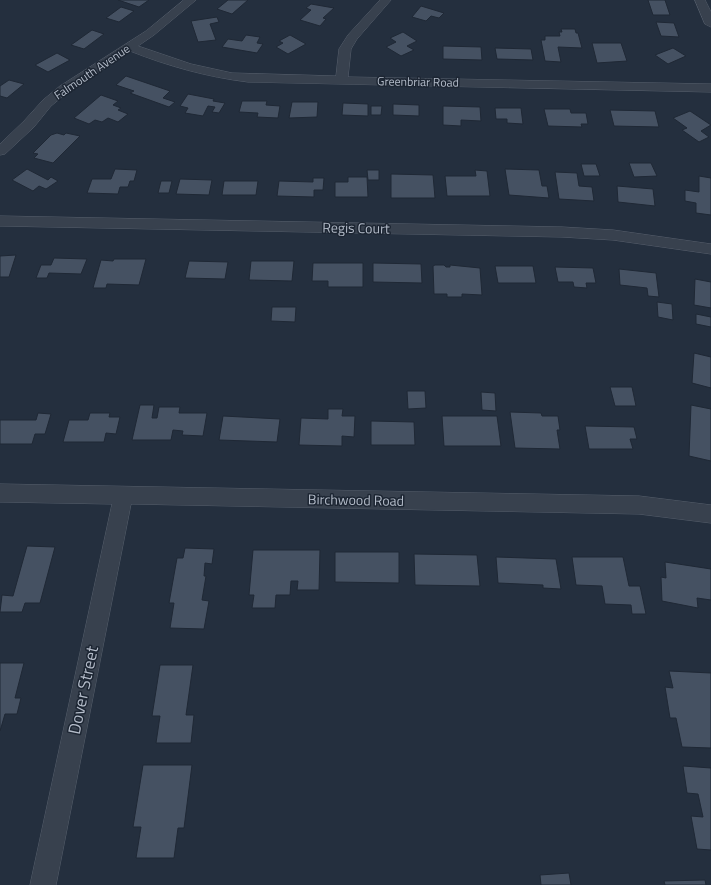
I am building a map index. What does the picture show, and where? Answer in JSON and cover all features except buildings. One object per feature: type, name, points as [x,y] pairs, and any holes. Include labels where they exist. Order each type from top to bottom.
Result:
[{"type":"street","name":"Falmouth Avenue","points":[[0,152],[29,124],[47,103],[64,89],[150,32],[191,0]]},
{"type":"street","points":[[342,80],[345,50],[352,37],[386,0]]},
{"type":"street","points":[[700,0],[711,24]]},
{"type":"street","name":"Greenbriar Road","points":[[129,46],[176,65],[223,76],[248,78],[711,88]]},
{"type":"street","name":"Regis Court","points":[[0,221],[562,232],[613,235],[711,249]]},
{"type":"street","name":"Birchwood Road","points":[[0,494],[639,505],[711,514]]},
{"type":"street","name":"Dover Street","points":[[42,885],[123,496]]}]
